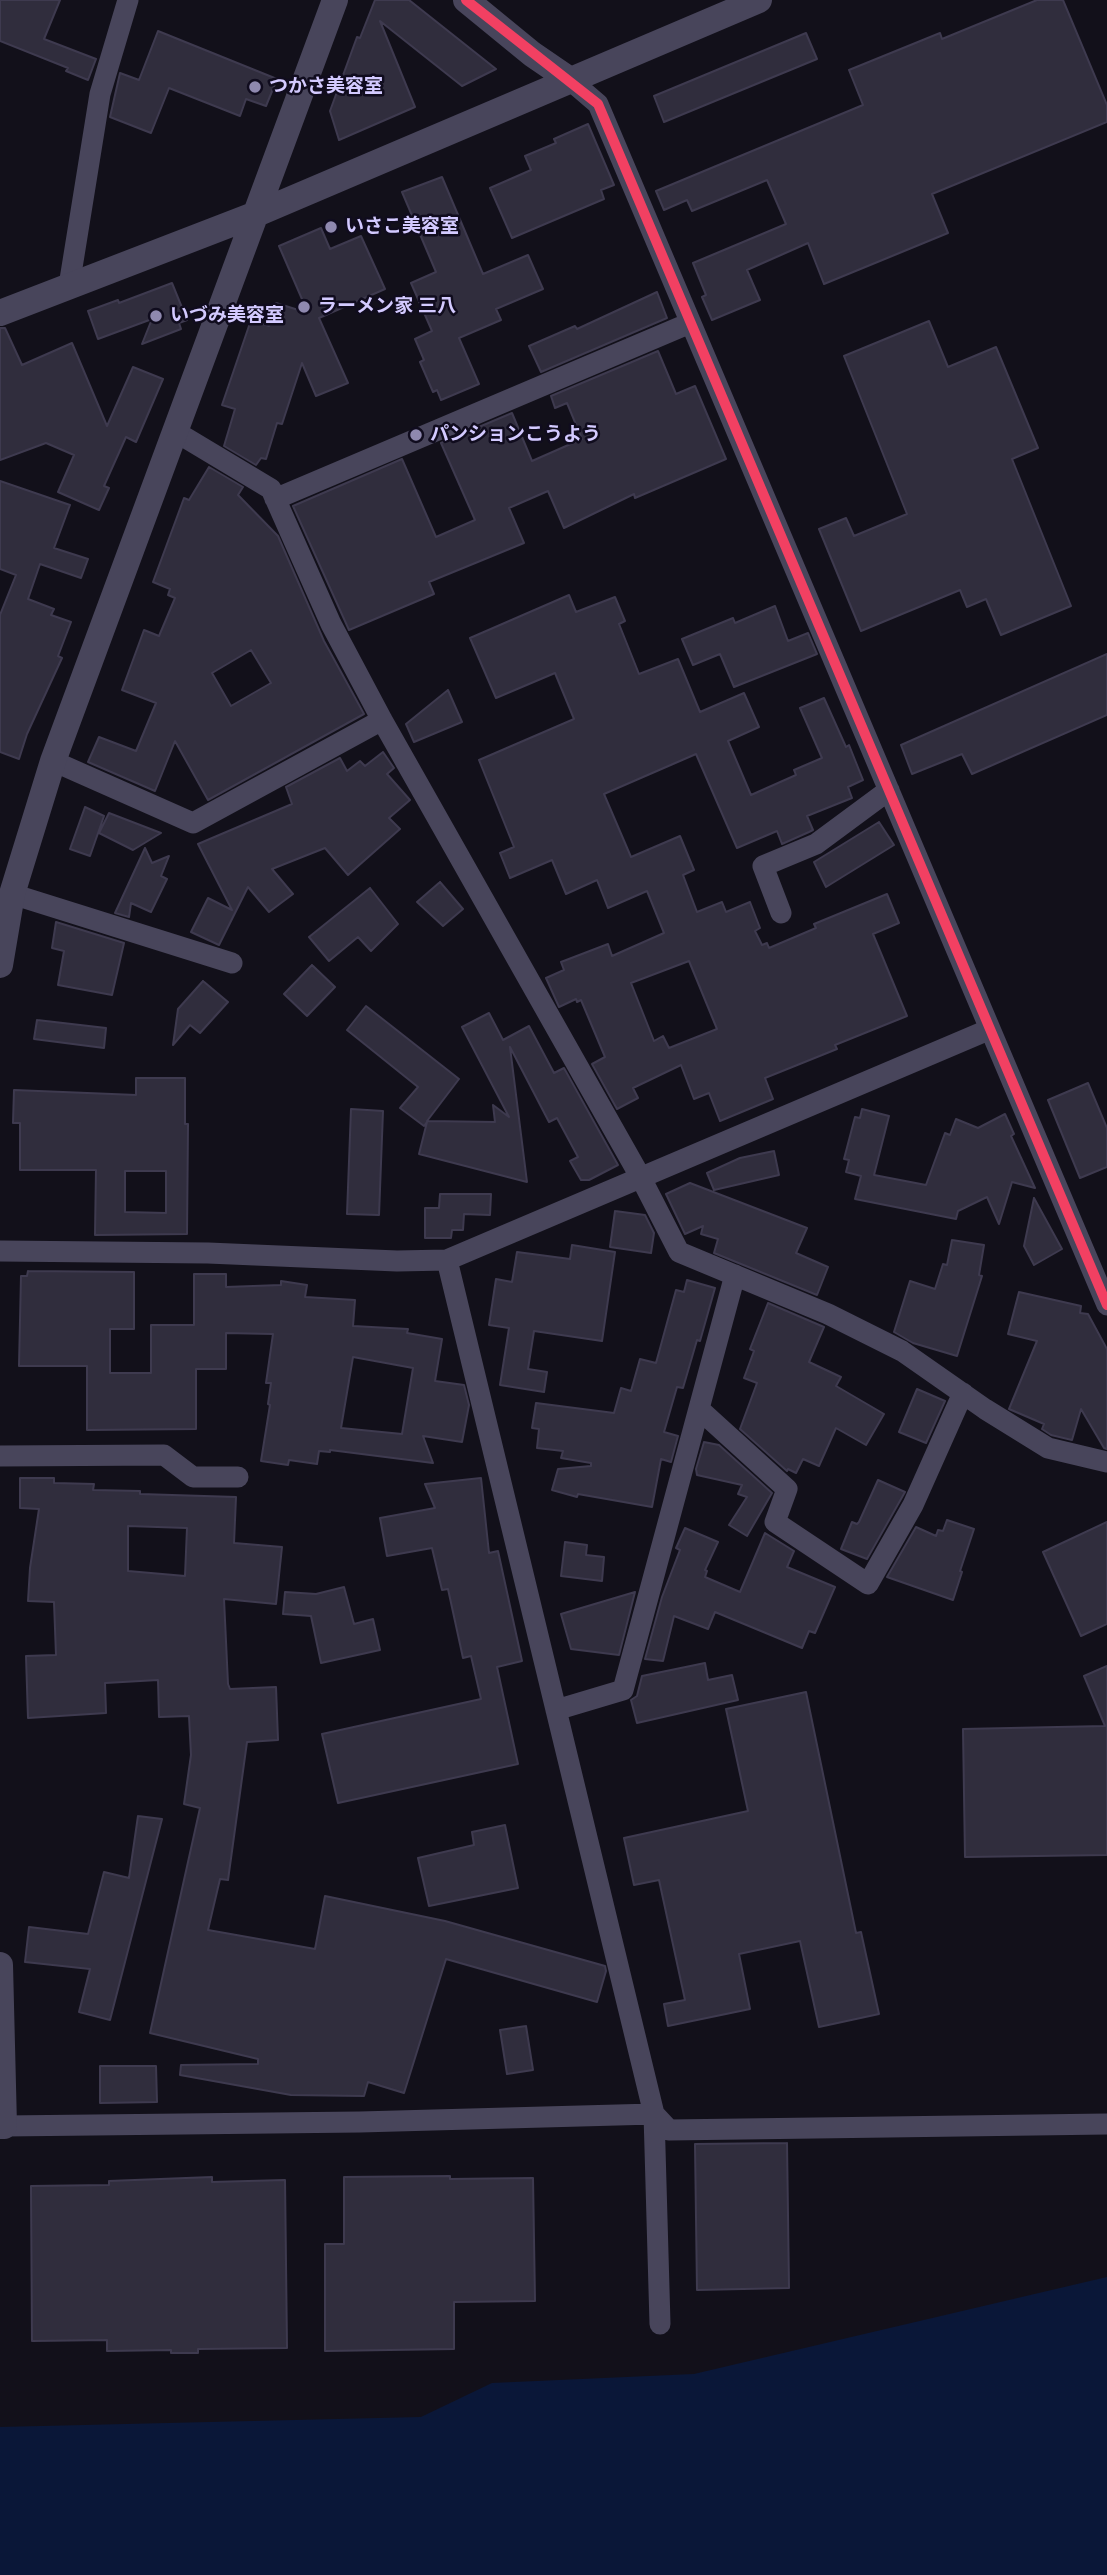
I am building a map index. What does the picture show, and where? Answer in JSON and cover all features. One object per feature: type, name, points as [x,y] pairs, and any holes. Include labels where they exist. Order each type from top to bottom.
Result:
[{"type":"street","points":[[69,286],[100,94],[128,0]]},
{"type":"street","points":[[0,965],[12,894],[53,761],[335,0]]},
{"type":"street","points":[[466,0],[598,104],[988,1030],[1107,1305]]},
{"type":"street","points":[[0,313],[254,215],[760,0]]},
{"type":"street","points":[[275,499],[690,323]]},
{"type":"street","points":[[176,432],[271,489],[331,624],[382,720],[641,1178],[679,1252],[828,1314],[902,1351],[1048,1448],[1107,1462]]},
{"type":"street","points":[[53,761],[193,823],[382,720]]},
{"type":"street","points":[[781,913],[763,866],[816,844],[888,790]]},
{"type":"street","points":[[12,894],[232,963]]},
{"type":"street","points":[[0,1251],[447,1260],[988,1030]]},
{"type":"street","points":[[447,1260],[654,2114],[660,2324]]},
{"type":"street","points":[[556,1710],[623,1690],[735,1275]]},
{"type":"street","points":[[699,1409],[787,1489],[775,1522],[868,1584],[913,1505],[963,1393]]},
{"type":"street","points":[[0,1456],[164,1455],[193,1477],[238,1477]]},
{"type":"street","points":[[0,1965],[2,2126],[360,2122],[654,2114],[669,2130],[1107,2124]]},
{"type":"water","points":[[1107,2277],[1107,2575],[0,2575],[0,2427],[421,2417],[492,2383],[694,2374]]},
{"type":"building","points":[[0,0],[60,0],[44,39],[96,59],[88,80],[66,71],[68,68],[0,41]]},
{"type":"building","points":[[375,0],[409,0],[496,69],[462,86],[380,21],[415,107],[339,140],[330,111],[357,37],[360,38]]},
{"type":"building","points":[[1037,0],[1063,0],[1107,105],[1107,122],[932,194],[948,233],[824,284],[808,243],[747,270],[760,300],[712,320],[702,297],[706,295],[693,263],[786,224],[767,180],[692,211],[687,200],[664,210],[656,191],[863,105],[849,70],[940,33],[942,39]]},
{"type":"building","points":[[158,31],[277,79],[266,106],[246,99],[240,116],[169,88],[151,133],[110,117],[120,73],[139,80]]},
{"type":"building","points":[[806,33],[817,59],[664,122],[654,96]]},
{"type":"building","points":[[588,124],[614,185],[601,190],[604,199],[512,238],[490,188],[531,170],[525,156],[556,143],[554,139]]},
{"type":"building","points":[[442,177],[483,274],[528,255],[543,289],[496,309],[501,320],[459,338],[479,384],[441,400],[437,390],[433,392],[420,362],[424,360],[415,339],[432,331],[411,283],[436,272],[402,192]]},
{"type":"building","points":[[321,228],[330,249],[361,236],[385,289],[319,318],[348,383],[316,396],[302,363],[282,424],[277,423],[266,459],[261,458],[256,465],[224,446],[235,409],[222,405],[251,320],[269,326],[276,303],[308,313],[279,246]]},
{"type":"building","points":[[172,283],[187,320],[179,323],[181,329],[142,344],[152,319],[98,339],[88,311],[118,300],[119,303]]},
{"type":"building","points":[[657,292],[667,318],[541,372],[529,346],[575,326],[577,329]]},
{"type":"building","points":[[929,321],[948,367],[996,347],[1038,448],[1012,459],[1071,606],[1001,635],[986,599],[967,607],[960,590],[861,631],[819,529],[846,518],[854,536],[907,514],[844,356]]},
{"type":"building","points":[[0,328],[5,328],[22,365],[72,343],[107,426],[133,367],[163,379],[136,442],[126,437],[104,486],[109,488],[99,510],[58,492],[74,455],[46,443],[0,460]]},
{"type":"building","points":[[658,351],[676,394],[695,386],[726,459],[635,498],[634,494],[564,528],[548,491],[509,508],[524,543],[429,582],[434,594],[349,630],[293,506],[402,459],[436,537],[475,520],[441,443],[512,413],[532,461],[582,439],[567,403],[555,408],[551,396]]},
{"type":"building","points":[[209,467],[243,487],[238,495],[278,536],[324,641],[364,714],[208,800],[175,741],[155,791],[88,762],[99,737],[136,751],[156,703],[122,690],[144,630],[159,636],[175,598],[168,595],[170,589],[153,582],[184,498],[189,500]],"holes":[[[251,650],[271,683],[231,706],[212,673]]]},
{"type":"building","points":[[0,481],[70,505],[54,548],[88,559],[81,578],[40,564],[28,599],[54,609],[51,615],[71,622],[58,656],[62,658],[27,734],[19,759],[0,752],[0,615],[16,575],[0,569]]},
{"type":"building","points":[[569,595],[576,612],[615,597],[625,621],[619,624],[639,674],[678,659],[700,712],[744,693],[759,727],[728,741],[751,795],[796,775],[794,770],[822,758],[800,708],[824,698],[846,747],[849,745],[863,780],[848,787],[852,798],[807,816],[813,830],[782,844],[777,831],[737,848],[696,754],[604,794],[631,857],[680,836],[694,870],[683,875],[697,912],[722,902],[726,912],[750,902],[760,928],[755,931],[762,945],[767,943],[769,948],[816,928],[814,924],[887,894],[899,923],[873,934],[907,1016],[835,1045],[837,1049],[765,1078],[773,1099],[720,1121],[709,1093],[694,1099],[681,1065],[633,1088],[638,1098],[617,1109],[592,1064],[605,1057],[581,1000],[577,1002],[576,999],[559,1007],[546,978],[564,970],[561,962],[608,944],[612,956],[664,933],[647,891],[608,908],[597,880],[566,894],[552,860],[510,878],[500,853],[514,847],[479,760],[574,719],[555,673],[496,698],[470,638]],"holes":[[[689,961],[717,1029],[669,1048],[663,1036],[654,1041],[631,983]]]},
{"type":"building","points":[[775,606],[788,641],[808,633],[817,654],[734,687],[720,654],[693,665],[682,639],[733,618],[735,623]]},
{"type":"building","points":[[1107,654],[1107,715],[972,774],[962,754],[912,774],[901,745]]},
{"type":"building","points":[[448,690],[462,722],[414,742],[406,724]]},
{"type":"building","points":[[383,752],[394,768],[387,774],[410,800],[389,818],[400,829],[348,875],[325,848],[272,869],[293,894],[269,912],[248,887],[219,945],[191,932],[208,898],[232,910],[198,844],[292,804],[286,787],[340,758],[347,771],[360,761],[365,766]]},
{"type":"building","points":[[85,807],[104,816],[90,856],[70,849]]},
{"type":"building","points":[[109,813],[161,833],[133,850],[99,833]]},
{"type":"building","points":[[879,822],[894,845],[826,887],[814,862]]},
{"type":"building","points":[[145,848],[152,863],[169,856],[161,876],[167,879],[151,912],[131,903],[129,917],[115,913]]},
{"type":"building","points":[[440,882],[463,909],[443,926],[417,902]]},
{"type":"building","points":[[370,888],[398,924],[371,951],[358,937],[329,961],[309,937]]},
{"type":"building","points":[[56,922],[124,943],[112,995],[58,985],[64,951],[52,948]]},
{"type":"building","points":[[312,965],[335,987],[307,1016],[284,994]]},
{"type":"building","points":[[203,981],[228,1002],[200,1033],[190,1025],[173,1045],[178,1009]]},
{"type":"building","points":[[366,1006],[459,1079],[427,1121],[495,1122],[493,1105],[509,1117],[462,1027],[489,1013],[503,1040],[529,1026],[554,1073],[564,1068],[618,1165],[589,1180],[581,1180],[570,1161],[578,1157],[557,1118],[549,1122],[510,1047],[527,1182],[419,1154],[427,1122],[424,1126],[400,1108],[418,1087],[347,1030]]},
{"type":"building","points":[[37,1020],[106,1028],[104,1048],[34,1039]]},
{"type":"building","points":[[136,1078],[185,1078],[185,1124],[188,1124],[187,1234],[95,1235],[96,1170],[20,1170],[20,1123],[13,1123],[14,1090],[136,1095]],"holes":[[[125,1171],[166,1171],[166,1213],[125,1212]]]},
{"type":"building","points":[[1088,1083],[1107,1128],[1107,1167],[1080,1178],[1048,1100]]},
{"type":"building","points":[[351,1109],[383,1111],[379,1215],[347,1214]]},
{"type":"building","points":[[862,1109],[889,1116],[874,1175],[926,1185],[945,1133],[950,1135],[956,1119],[978,1128],[1005,1114],[1014,1134],[1011,1136],[1035,1188],[1012,1182],[999,1224],[987,1197],[958,1211],[956,1219],[855,1199],[861,1176],[846,1172],[849,1160],[844,1159],[855,1117],[860,1118]]},
{"type":"building","points":[[774,1151],[779,1175],[714,1190],[707,1173],[740,1158]]},
{"type":"building","points":[[690,1183],[807,1228],[796,1253],[828,1267],[817,1295],[714,1253],[718,1239],[701,1234],[703,1226],[685,1234],[666,1194]]},
{"type":"building","points":[[440,1194],[491,1194],[490,1215],[464,1214],[463,1230],[452,1230],[451,1238],[425,1238],[425,1208],[439,1208]]},
{"type":"building","points":[[1034,1198],[1062,1249],[1034,1265],[1024,1246]]},
{"type":"building","points":[[615,1211],[645,1215],[654,1233],[651,1253],[610,1247]]},
{"type":"building","points":[[952,1240],[984,1245],[979,1275],[982,1276],[957,1356],[913,1343],[894,1332],[910,1281],[935,1289],[943,1264],[947,1265]]},
{"type":"building","points":[[572,1245],[615,1252],[602,1341],[534,1331],[528,1369],[547,1372],[544,1392],[500,1385],[509,1328],[489,1325],[496,1279],[512,1282],[517,1252],[570,1259]]},
{"type":"building","points":[[28,1271],[134,1272],[134,1329],[110,1329],[110,1373],[151,1373],[151,1325],[194,1325],[194,1274],[226,1274],[226,1287],[281,1285],[281,1281],[307,1285],[305,1297],[355,1300],[353,1326],[408,1329],[407,1333],[442,1339],[435,1381],[464,1385],[469,1405],[462,1442],[423,1436],[433,1463],[330,1450],[319,1451],[317,1464],[289,1460],[288,1465],[261,1461],[270,1405],[271,1383],[266,1383],[273,1334],[226,1333],[226,1369],[196,1369],[196,1429],[87,1430],[87,1366],[19,1366],[21,1276],[27,1276]],"holes":[[[353,1357],[413,1368],[402,1434],[341,1428]]]},
{"type":"building","points":[[687,1280],[715,1288],[700,1341],[697,1340],[683,1388],[677,1387],[664,1432],[678,1436],[671,1462],[661,1459],[652,1507],[578,1494],[577,1497],[552,1490],[558,1469],[591,1466],[591,1463],[561,1458],[563,1451],[537,1448],[539,1429],[532,1428],[536,1403],[614,1413],[621,1388],[631,1391],[640,1359],[656,1363],[676,1290],[684,1292]]},
{"type":"building","points":[[1019,1292],[1081,1306],[1080,1313],[1088,1314],[1107,1349],[1107,1449],[1081,1409],[1072,1440],[1051,1435],[1042,1429],[1044,1424],[1009,1409],[1037,1341],[1008,1334]]},
{"type":"building","points":[[768,1303],[824,1327],[809,1362],[841,1377],[836,1386],[884,1414],[866,1445],[836,1428],[819,1466],[803,1459],[796,1473],[788,1469],[787,1471],[740,1429],[757,1383],[744,1378],[754,1351],[750,1349]]},
{"type":"building","points":[[917,1389],[945,1401],[926,1443],[899,1432]]},
{"type":"building","points":[[704,1442],[719,1445],[772,1493],[747,1536],[729,1525],[747,1497],[738,1494],[742,1485],[697,1475],[696,1469]]},
{"type":"building","points":[[20,1478],[54,1478],[54,1483],[94,1484],[93,1490],[236,1497],[234,1543],[282,1547],[276,1604],[224,1599],[228,1684],[230,1689],[276,1687],[278,1740],[247,1742],[228,1880],[220,1879],[208,1930],[315,1949],[325,1896],[445,1921],[605,1966],[597,2002],[446,1959],[404,2093],[368,2082],[364,2096],[291,2095],[180,2075],[181,2065],[258,2064],[258,2059],[150,2033],[200,1808],[184,1804],[191,1755],[189,1716],[159,1717],[158,1680],[105,1683],[106,1713],[28,1718],[26,1656],[56,1655],[54,1602],[28,1601],[39,1509],[20,1508]],"holes":[[[128,1526],[187,1528],[185,1576],[128,1571]]]},
{"type":"building","points":[[481,1478],[489,1553],[498,1551],[522,1661],[497,1667],[518,1764],[338,1803],[322,1734],[481,1699],[471,1656],[463,1658],[448,1589],[442,1590],[432,1548],[387,1556],[380,1518],[435,1508],[425,1484]]},
{"type":"building","points":[[878,1480],[905,1492],[867,1559],[841,1549],[852,1522],[859,1522]]},
{"type":"building","points":[[947,1520],[974,1529],[953,1600],[887,1577],[916,1527],[936,1536],[938,1530],[943,1531]]},
{"type":"building","points":[[1107,1522],[1107,1624],[1081,1636],[1043,1552]]},
{"type":"building","points":[[685,1528],[718,1542],[705,1570],[705,1577],[740,1592],[765,1533],[794,1551],[787,1567],[835,1587],[815,1633],[809,1631],[802,1648],[715,1612],[708,1629],[674,1616],[663,1661],[645,1659],[662,1597],[680,1550],[676,1548]]},
{"type":"building","points":[[565,1542],[587,1545],[586,1555],[604,1557],[602,1581],[561,1576]]},
{"type":"building","points":[[344,1587],[354,1624],[373,1619],[380,1650],[321,1663],[311,1616],[283,1614],[285,1592],[316,1594]]},
{"type":"building","points":[[635,1592],[619,1655],[571,1649],[561,1614]]},
{"type":"building","points":[[705,1663],[708,1680],[732,1675],[738,1700],[637,1723],[631,1700],[637,1696],[642,1676]]},
{"type":"building","points":[[1107,1666],[1107,1855],[965,1857],[963,1729],[1105,1726],[1084,1676]]},
{"type":"building","points":[[806,1692],[856,1933],[861,1932],[879,2014],[819,2027],[800,1941],[739,1954],[750,2009],[668,2026],[664,2004],[685,2000],[659,1880],[634,1885],[624,1838],[748,1811],[726,1709]]},
{"type":"building","points":[[138,1816],[162,1819],[110,2020],[79,2012],[90,1969],[25,1962],[29,1927],[88,1934],[104,1872],[129,1878]]},
{"type":"building","points":[[505,1825],[518,1888],[429,1906],[418,1858],[474,1845],[472,1832]]},
{"type":"building","points":[[526,2026],[533,2070],[507,2074],[500,2030]]},
{"type":"building","points":[[100,2066],[156,2066],[157,2102],[100,2103]]},
{"type":"building","points":[[787,2143],[789,2288],[697,2290],[695,2144]]},
{"type":"building","points":[[450,2176],[450,2179],[533,2178],[535,2301],[454,2302],[454,2349],[325,2351],[325,2244],[344,2244],[344,2177]]},
{"type":"building","points":[[212,2177],[212,2182],[285,2180],[287,2348],[198,2349],[198,2353],[171,2353],[171,2350],[107,2351],[107,2340],[32,2341],[31,2186],[109,2185],[109,2181]]},
{"type":"transit line","points":[[466,0],[598,104],[1107,1305]]},
{"type":"place","name":"つかさ美容室","points":[[255,87]]},
{"type":"place","name":"いさこ美容室","points":[[331,227]]},
{"type":"place","name":"ラーメン家 三八","points":[[304,307]]},
{"type":"place","name":"いづみ美容室","points":[[156,316]]},
{"type":"place","name":"パンションこうよう","points":[[416,435]]}]
